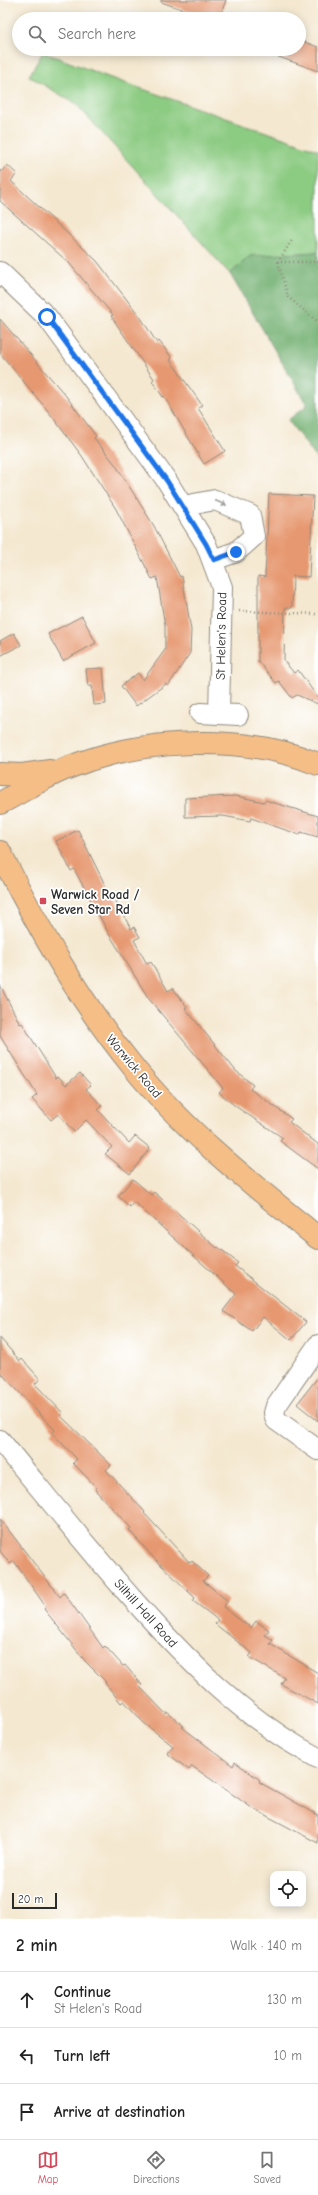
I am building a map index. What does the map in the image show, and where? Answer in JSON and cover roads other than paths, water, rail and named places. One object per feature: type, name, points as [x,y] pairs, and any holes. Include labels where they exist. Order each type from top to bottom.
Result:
[{"type":"main road","points":[[0,804],[66,768],[103,755],[184,743],[232,745],[275,751],[318,764]]},
{"type":"main road","points":[[0,774],[22,775],[66,768]]},
{"type":"main road","name":"Warwick Road","points":[[0,852],[40,928],[76,988],[103,1029],[134,1068],[201,1139],[239,1174],[318,1238]]},
{"type":"street","name":"St Helen's Road","points":[[0,272],[47,317],[106,396],[183,506],[214,560],[222,586],[219,714]]},
{"type":"street","points":[[183,506],[215,500],[250,515],[254,536],[236,552],[214,560]]},
{"type":"street","points":[[318,1345],[276,1406],[274,1413],[276,1420],[318,1450]]},
{"type":"street","name":"Silhill Hall Road","points":[[0,1440],[93,1554],[157,1626],[214,1685],[260,1721],[318,1758]]},
{"type":"place","name":"Warwick Road / Seven Star Rd","points":[[43,901]]}]
